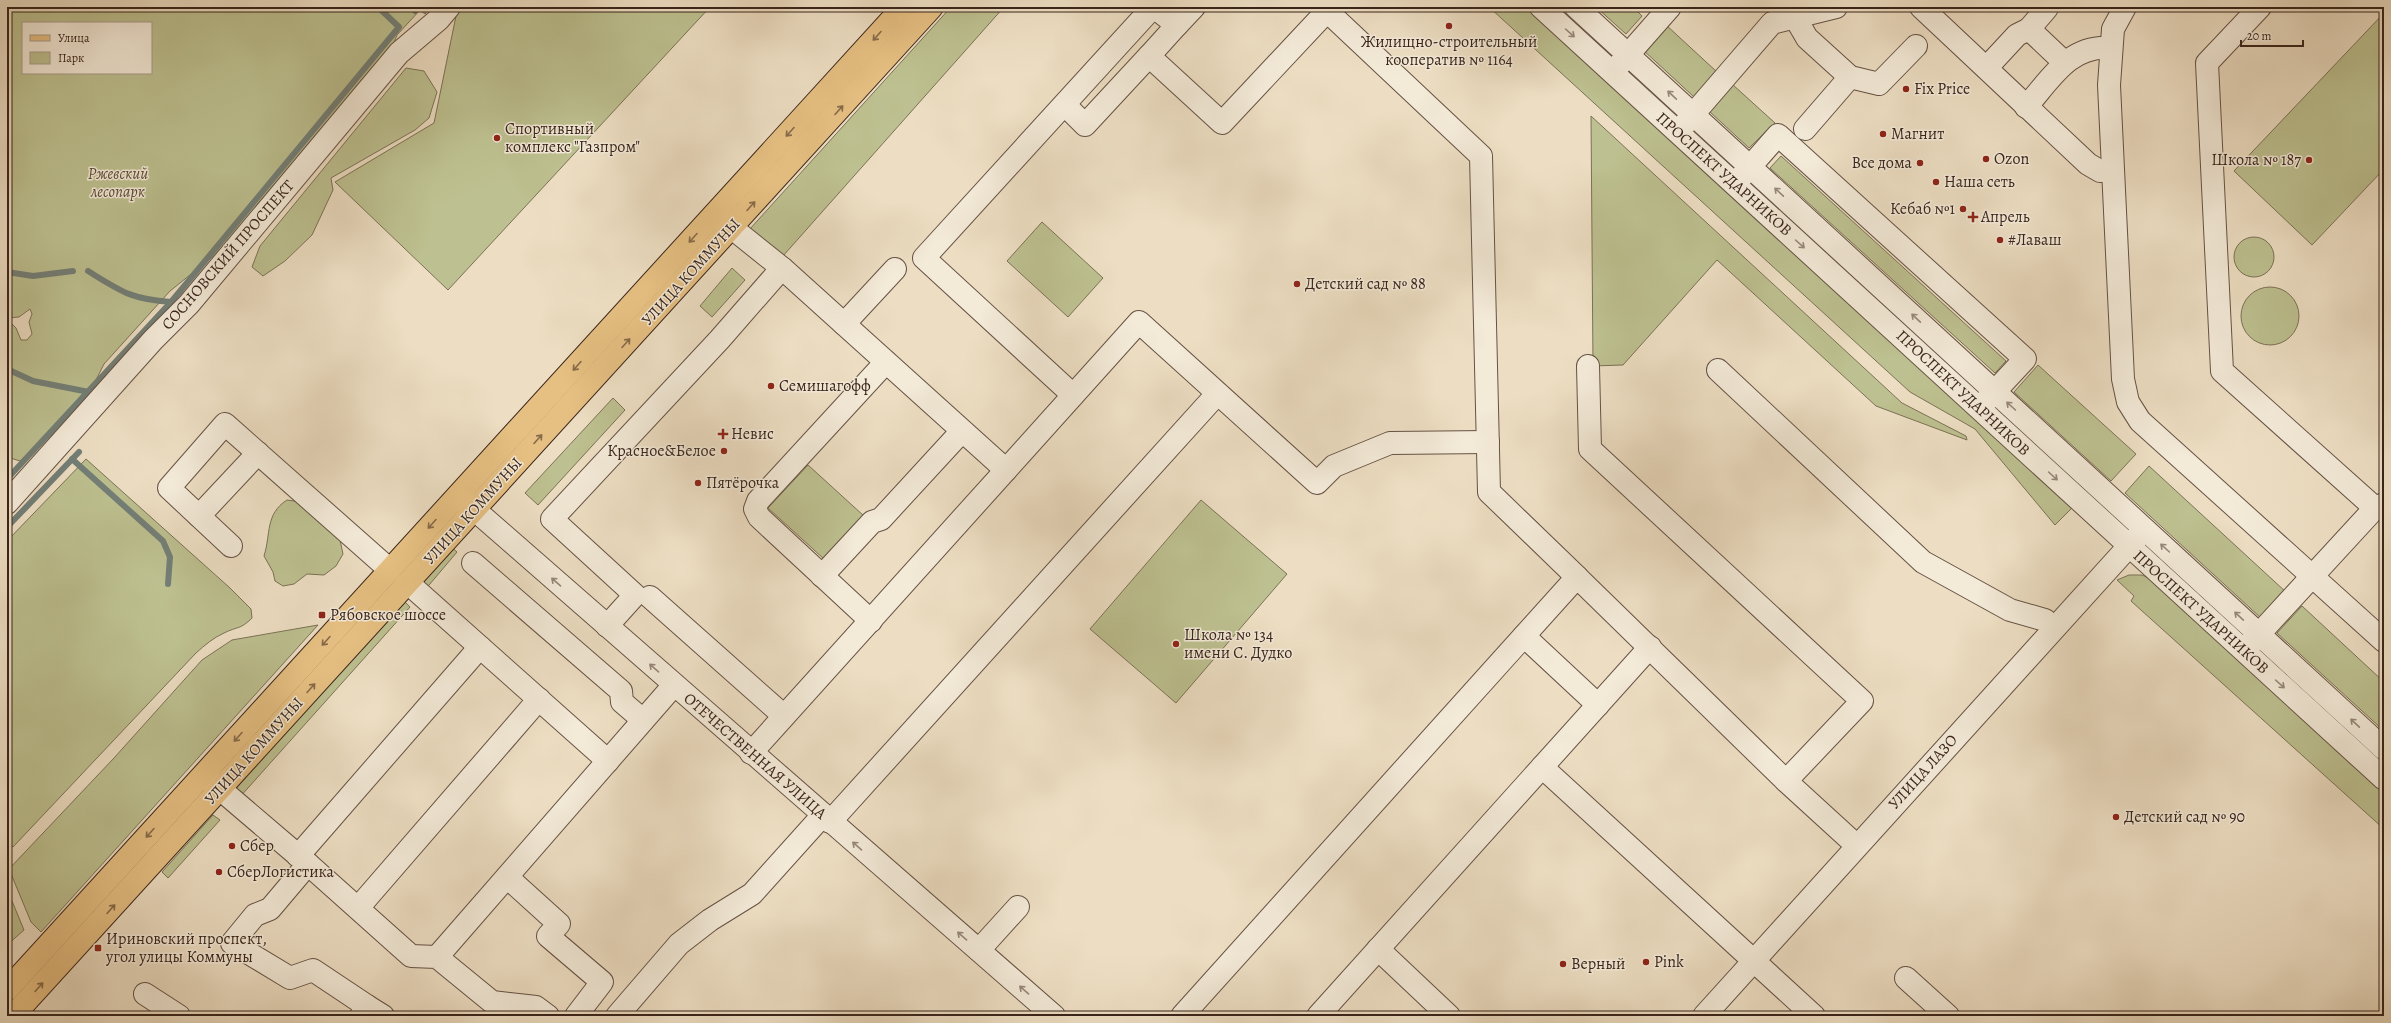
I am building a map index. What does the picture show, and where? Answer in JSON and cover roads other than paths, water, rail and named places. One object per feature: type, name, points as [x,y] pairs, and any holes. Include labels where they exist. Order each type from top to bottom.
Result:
[{"type":"main road","name":"УЛИЦА КОММУНЫ","points":[[13,1016],[408,583],[466,502],[714,214],[903,7]]},
{"type":"main road","name":"УЛИЦА КОММУНЫ","points":[[7,990],[390,570],[466,502],[731,228],[932,7]]},
{"type":"street","name":"СОСНОВСКИЙ ПРОСПЕКТ","points":[[7,503],[153,340],[189,304],[399,53],[439,18],[449,7]]},
{"type":"street","points":[[844,324],[905,259],[924,258],[1153,7],[1178,24]]},
{"type":"street","points":[[1065,105],[1086,125],[1194,7]]},
{"type":"street","name":"ПРОСПЕКТ УДАРНИКОВ","points":[[1541,7],[2384,779]]},
{"type":"street","name":"ПРОСПЕКТ УДАРНИКОВ","points":[[1576,7],[2384,749]]},
{"type":"street","points":[[1612,72],[1670,7]]},
{"type":"street","points":[[1678,132],[1772,23],[1792,12],[1836,7]]},
{"type":"street","points":[[1921,7],[2088,164],[2100,171],[2112,171]]},
{"type":"street","points":[[1991,63],[2017,35],[2029,29],[2048,7]]},
{"type":"street","points":[[2125,7],[2113,30],[2110,48],[2112,171],[2123,379],[2128,402],[2140,421],[2310,577],[2384,641]]},
{"type":"street","points":[[2243,651],[2310,577],[2380,506],[2222,371],[2207,63],[2260,7]]},
{"type":"street","points":[[1149,56],[1222,123],[1327,11],[1481,156],[1489,492],[1786,781],[1856,845]]},
{"type":"street","points":[[1792,12],[1808,38],[1850,77],[1879,84],[1916,46]]},
{"type":"street","points":[[2029,29],[2065,63]]},
{"type":"street","points":[[2026,107],[2065,63],[2081,51],[2095,47],[2110,48]]},
{"type":"street","points":[[1805,129],[1850,77]]},
{"type":"street","points":[[1735,184],[1778,135],[2025,359],[1980,408]]},
{"type":"street","points":[[714,214],[782,268],[1006,470]]},
{"type":"street","points":[[924,258],[1073,395]]},
{"type":"street","points":[[607,626],[635,595],[552,519],[720,339],[782,268]]},
{"type":"street","points":[[751,753],[1139,322],[1317,483],[1334,466],[1390,443],[1488,442]]},
{"type":"street","points":[[871,621],[759,517],[755,509],[758,501],[886,362]]},
{"type":"street","points":[[1588,366],[1590,449],[1862,701],[1786,781]]},
{"type":"street","points":[[1718,370],[1923,562],[2010,610],[2045,620],[2054,628]]},
{"type":"street","points":[[617,1016],[679,944],[710,920],[752,894],[826,818],[1217,394]]},
{"type":"street","points":[[232,546],[169,488],[225,424],[390,570]]},
{"type":"street","points":[[822,576],[872,522],[881,519],[962,431]]},
{"type":"street","points":[[199,516],[258,453]]},
{"type":"street","name":"ОТЕЧЕСТВЕННАЯ УЛИЦА","points":[[466,502],[1051,1015]]},
{"type":"street","name":"УЛИЦА ЛАЗО","points":[[1704,1016],[1856,845],[2145,529]]},
{"type":"street","points":[[473,563],[621,691],[622,702],[643,720]]},
{"type":"street","points":[[1182,1016],[1577,577]]},
{"type":"street","points":[[408,583],[608,761]]},
{"type":"street","points":[[650,597],[784,716]]},
{"type":"street","points":[[1524,636],[1598,705]]},
{"type":"street","points":[[371,1013],[313,970],[290,978],[232,943],[255,915],[270,909],[303,860],[480,647]]},
{"type":"street","points":[[1319,1015],[1650,647]]},
{"type":"street","points":[[437,957],[507,877],[581,800],[608,761],[674,685]]},
{"type":"street","points":[[358,908],[539,700]]},
{"type":"street","points":[[1542,767],[1814,1016]]},
{"type":"street","points":[[204,775],[358,908],[411,956],[437,957],[492,1002],[536,1006],[548,1016]]},
{"type":"street","points":[[507,877],[559,924],[548,936],[602,982],[576,1016]]},
{"type":"street","points":[[978,950],[1018,907]]},
{"type":"street","points":[[1378,949],[1450,1016]]},
{"type":"street","points":[[1906,978],[1948,1016]]},
{"type":"street","points":[[145,994],[179,1016]]},
{"type":"waterway","points":[[7,479],[171,302],[399,27],[378,7]]},
{"type":"waterway","points":[[411,7],[415,11],[418,7]]},
{"type":"waterway","points":[[7,272],[33,276],[73,271]]},
{"type":"waterway","points":[[88,271],[127,293],[146,299],[171,302]]},
{"type":"waterway","points":[[7,369],[33,381],[89,392]]},
{"type":"waterway","points":[[10,524],[79,452]]},
{"type":"waterway","points":[[72,459],[163,541],[170,557],[168,584]]},
{"type":"place","name":"Жилищно-строительный кооператив № 1164","points":[[1449,26]]},
{"type":"place","name":"Fix Price","points":[[1906,89]]},
{"type":"place","name":"Магнит","points":[[1883,134]]},
{"type":"place","name":"Cпортивный комплекс \"Газпром\"","points":[[497,138]]},
{"type":"place","name":"Ozon","points":[[1986,159]]},
{"type":"place","name":"Школа № 187","points":[[2309,160]]},
{"type":"place","name":"Все дома","points":[[1920,163]]},
{"type":"place","name":"Наша сеть","points":[[1936,182]]},
{"type":"place","name":"Кебаб №1","points":[[1963,209]]},
{"type":"place","name":"Апрель","points":[[1973,217]]},
{"type":"place","name":"#Лаваш","points":[[2000,240]]},
{"type":"place","name":"Детский сад № 88","points":[[1297,284]]},
{"type":"place","name":"Семишагофф","points":[[771,386]]},
{"type":"place","name":"Невис","points":[[723,434]]},
{"type":"place","name":"Красное&Белое","points":[[724,451]]},
{"type":"place","name":"Пятёрочка","points":[[698,483]]},
{"type":"place","name":"Рябовское шоссе","points":[[322,615]]},
{"type":"place","name":"Школа № 134 имени С. Дудко","points":[[1176,644]]},
{"type":"place","name":"Детский сад № 90","points":[[2116,817]]},
{"type":"place","name":"Сбер","points":[[232,846]]},
{"type":"place","name":"СберЛогистика","points":[[219,872]]},
{"type":"place","name":"Ириновский проспект, угол улицы Коммуны","points":[[98,948]]},
{"type":"place","name":"Pink","points":[[1646,962]]},
{"type":"place","name":"Верный","points":[[1563,964]]},
{"type":"park label","name":"Ржевский лесопарк","points":[[118,183]]}]
